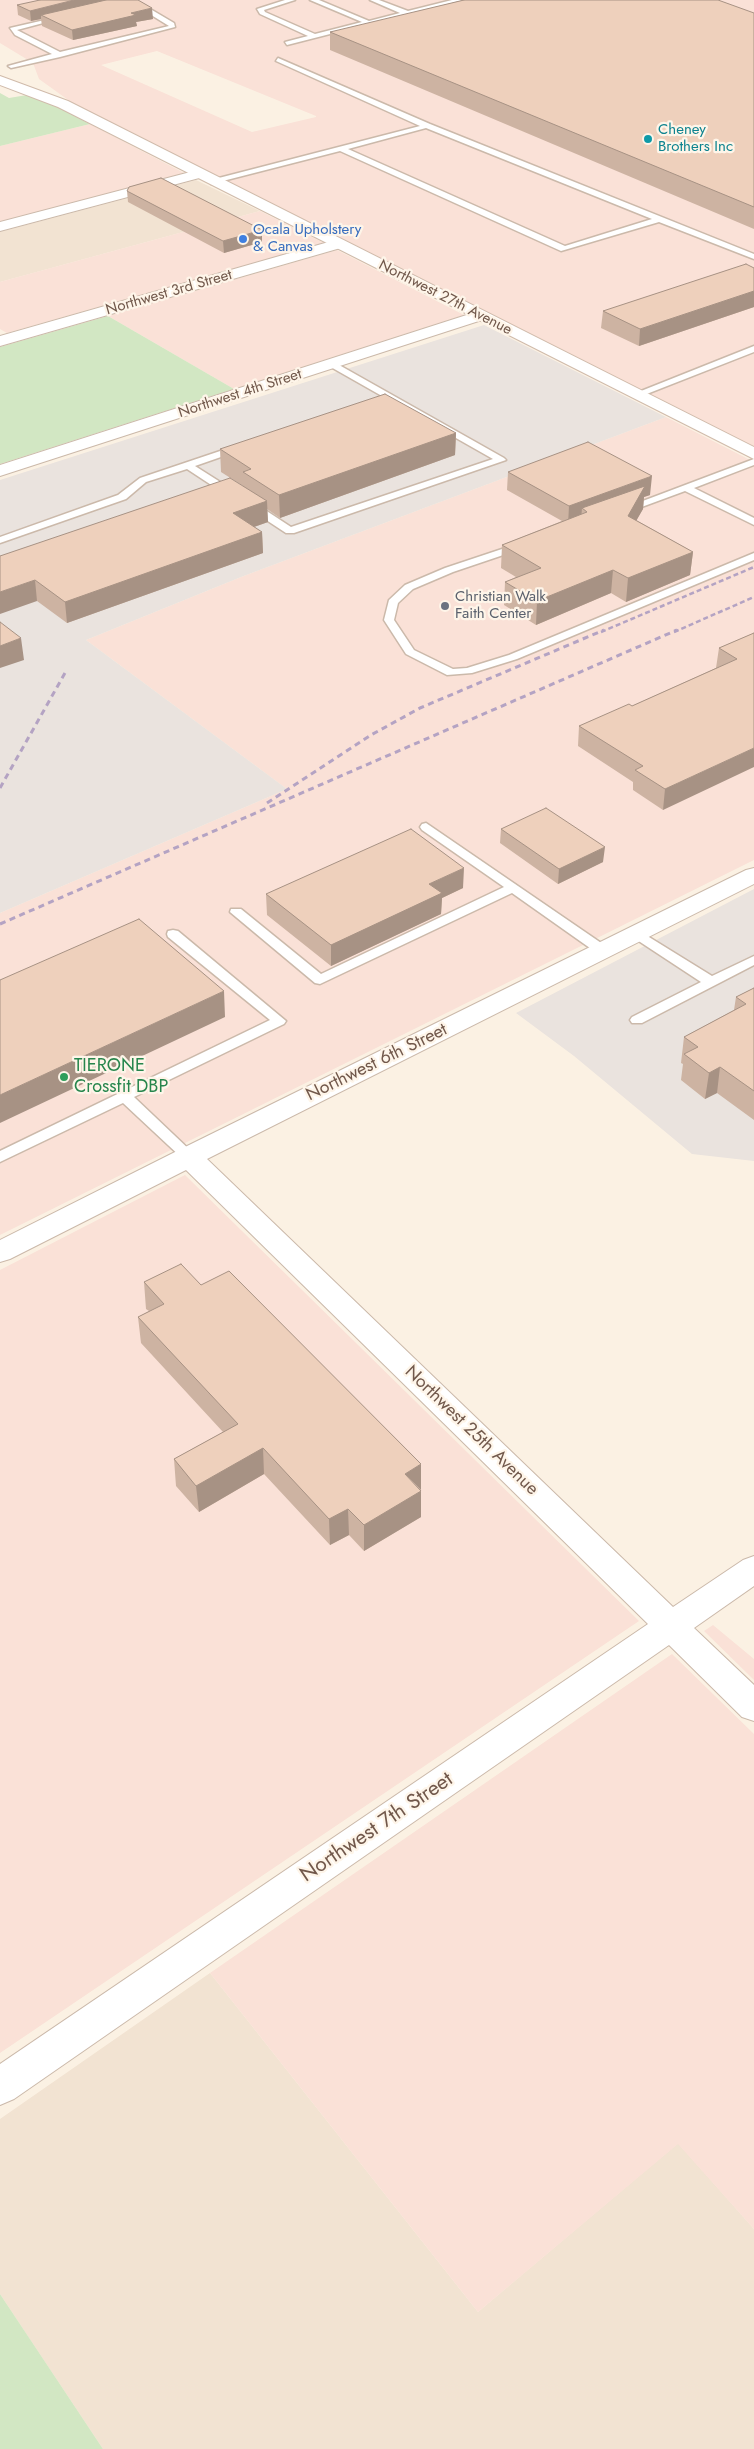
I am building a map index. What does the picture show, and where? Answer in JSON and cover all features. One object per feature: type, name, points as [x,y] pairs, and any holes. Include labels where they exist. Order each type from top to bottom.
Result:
[{"type":"street","points":[[5,63],[63,104]]},
{"type":"street","name":"Northwest 27th Avenue","points":[[0,80],[63,104],[752,453]]},
{"type":"street","points":[[0,227],[198,174]]},
{"type":"street","name":"Northwest 3rd Street","points":[[0,341],[339,244]]},
{"type":"street","name":"Northwest 4th Street","points":[[0,471],[479,316]]},
{"type":"street","name":"Northwest 6th Street","points":[[0,1252],[188,1156],[754,875]]},
{"type":"street","name":"Northwest 25th Avenue","points":[[188,1156],[754,1707]]},
{"type":"street","name":"Northwest 7th Street","points":[[0,2086],[754,1569]]},
{"type":"lane","points":[[292,0],[260,9],[262,13],[312,35]]},
{"type":"lane","points":[[313,0],[367,22]]},
{"type":"lane","points":[[373,0],[407,13]]},
{"type":"lane","points":[[430,0],[441,4]]},
{"type":"lane","points":[[287,43],[312,35],[460,0]]},
{"type":"lane","points":[[5,63],[60,55],[172,26],[172,24],[130,1],[121,3]]},
{"type":"lane","points":[[60,55],[17,34],[12,29],[67,15]]},
{"type":"lane","points":[[278,60],[427,126],[754,257]]},
{"type":"lane","points":[[214,182],[427,126]]},
{"type":"lane","points":[[340,149],[564,248],[660,219]]},
{"type":"lane","points":[[636,395],[754,349]]},
{"type":"lane","points":[[188,465],[290,531],[501,460],[332,364]]},
{"type":"lane","points":[[373,403],[391,397]]},
{"type":"lane","points":[[1,538],[122,498],[143,480],[244,446]]},
{"type":"lane","points":[[613,514],[685,487],[752,453]]},
{"type":"lane","points":[[685,487],[754,522]]},
{"type":"lane","points":[[530,543],[449,570],[409,587],[393,602],[389,620],[410,652],[451,673],[468,671],[522,653],[754,556]]},
{"type":"lane","points":[[426,826],[602,950]]},
{"type":"lane","points":[[236,912],[320,980],[513,888]]},
{"type":"lane","points":[[636,933],[711,982]]},
{"type":"lane","points":[[0,1157],[279,1021],[173,934]]},
{"type":"lane","points":[[637,1020],[754,960]]},
{"type":"lane","points":[[124,1096],[188,1156]]},
{"type":"shaded area","points":[[0,0],[754,0],[754,447],[206,172],[71,102],[39,79],[33,63],[0,43]],"holes":[[[157,51],[316,116],[252,132],[101,65]]]},
{"type":"shaded area","points":[[90,124],[184,173],[0,222],[0,146]]},
{"type":"shaded area","points":[[196,180],[260,211],[0,282],[0,232]]},
{"type":"shaded area","points":[[260,211],[324,243],[7,333],[0,329],[0,282]]},
{"type":"shaded area","points":[[337,250],[464,315],[234,389],[108,316]]},
{"type":"shaded area","points":[[484,325],[666,417],[241,577],[86,640],[287,789],[0,913],[0,480]]},
{"type":"shaded area","points":[[666,417],[754,462],[754,860],[0,1235],[0,913],[287,789],[86,640],[241,577]]},
{"type":"shaded area","points":[[754,889],[754,1161],[692,1154],[574,1056],[516,1013]]},
{"type":"shaded area","points":[[185,1175],[639,1621],[0,2053],[0,1270]]},
{"type":"shaded area","points":[[713,1625],[754,1659],[754,1680],[704,1631]]},
{"type":"shaded area","points":[[672,1654],[754,1734],[754,2229],[678,2144],[478,2312],[210,1973]]},
{"type":"shaded area","points":[[210,1973],[478,2312],[678,2143],[754,2229],[754,2449],[103,2449],[0,2294],[0,2119]]},
{"type":"green space","points":[[0,93],[9,98],[27,95],[55,106],[90,124],[0,146]]},
{"type":"green space","points":[[108,316],[234,389],[0,464],[0,347]]},
{"type":"green space","points":[[0,2294],[103,2449],[0,2449]]},
{"type":"building","points":[[40,0],[74,0],[30,11],[17,5]]},
{"type":"building","points":[[106,0],[138,0],[152,8],[131,13],[136,15],[72,30],[41,15]]},
{"type":"building","name":"Cheney Brothers Inc","points":[[464,0],[718,0],[754,13],[754,207],[330,32]]},
{"type":"building","points":[[161,178],[262,230],[223,241],[127,191],[129,187]]},
{"type":"building","points":[[746,264],[754,268],[754,291],[640,329],[603,311]]},
{"type":"building","points":[[385,394],[456,433],[279,495],[243,472],[251,469],[220,449]]},
{"type":"building","points":[[588,442],[652,476],[569,506],[508,472]]},
{"type":"building","points":[[230,478],[267,501],[233,513],[262,532],[65,602],[35,580],[0,592],[0,556]]},
{"type":"building","points":[[645,486],[628,516],[693,552],[628,578],[613,570],[537,601],[505,582],[541,568],[502,545],[587,512],[582,508]]},
{"type":"building","points":[[0,622],[21,638],[0,646]]},
{"type":"building","points":[[754,633],[754,748],[665,789],[635,770],[643,766],[579,726],[629,704],[632,706],[737,659],[719,648]]},
{"type":"building","points":[[546,808],[605,847],[559,869],[501,829]]},
{"type":"building","points":[[411,829],[464,868],[429,884],[442,893],[331,945],[266,894]]},
{"type":"building","points":[[139,919],[224,991],[0,1095],[0,980]]},
{"type":"building","points":[[754,988],[754,1091],[720,1067],[709,1073],[684,1054],[698,1047],[684,1037],[746,1004],[736,997]]},
{"type":"building","points":[[181,1264],[201,1285],[229,1271],[421,1464],[405,1474],[421,1491],[364,1525],[348,1509],[329,1519],[263,1448],[196,1486],[174,1459],[238,1424],[138,1317],[164,1304],[144,1282]]},
{"type":"railway","points":[[601,632],[754,567]]},
{"type":"railway","points":[[674,632],[754,597]]},
{"type":"railway","points":[[267,803],[371,735],[420,708],[604,630]]},
{"type":"railway","points":[[0,924],[677,630]]},
{"type":"railway","points":[[0,788],[65,673]]},
{"type":"place","name":"Cheney Brothers Inc","points":[[648,139]]},
{"type":"place","name":"Ocala Upholstery & Canvas","points":[[243,239]]},
{"type":"place","name":"Christian Walk Faith Center","points":[[445,606]]},
{"type":"place","name":"TIERONE Crossfit DBP","points":[[64,1077]]}]
